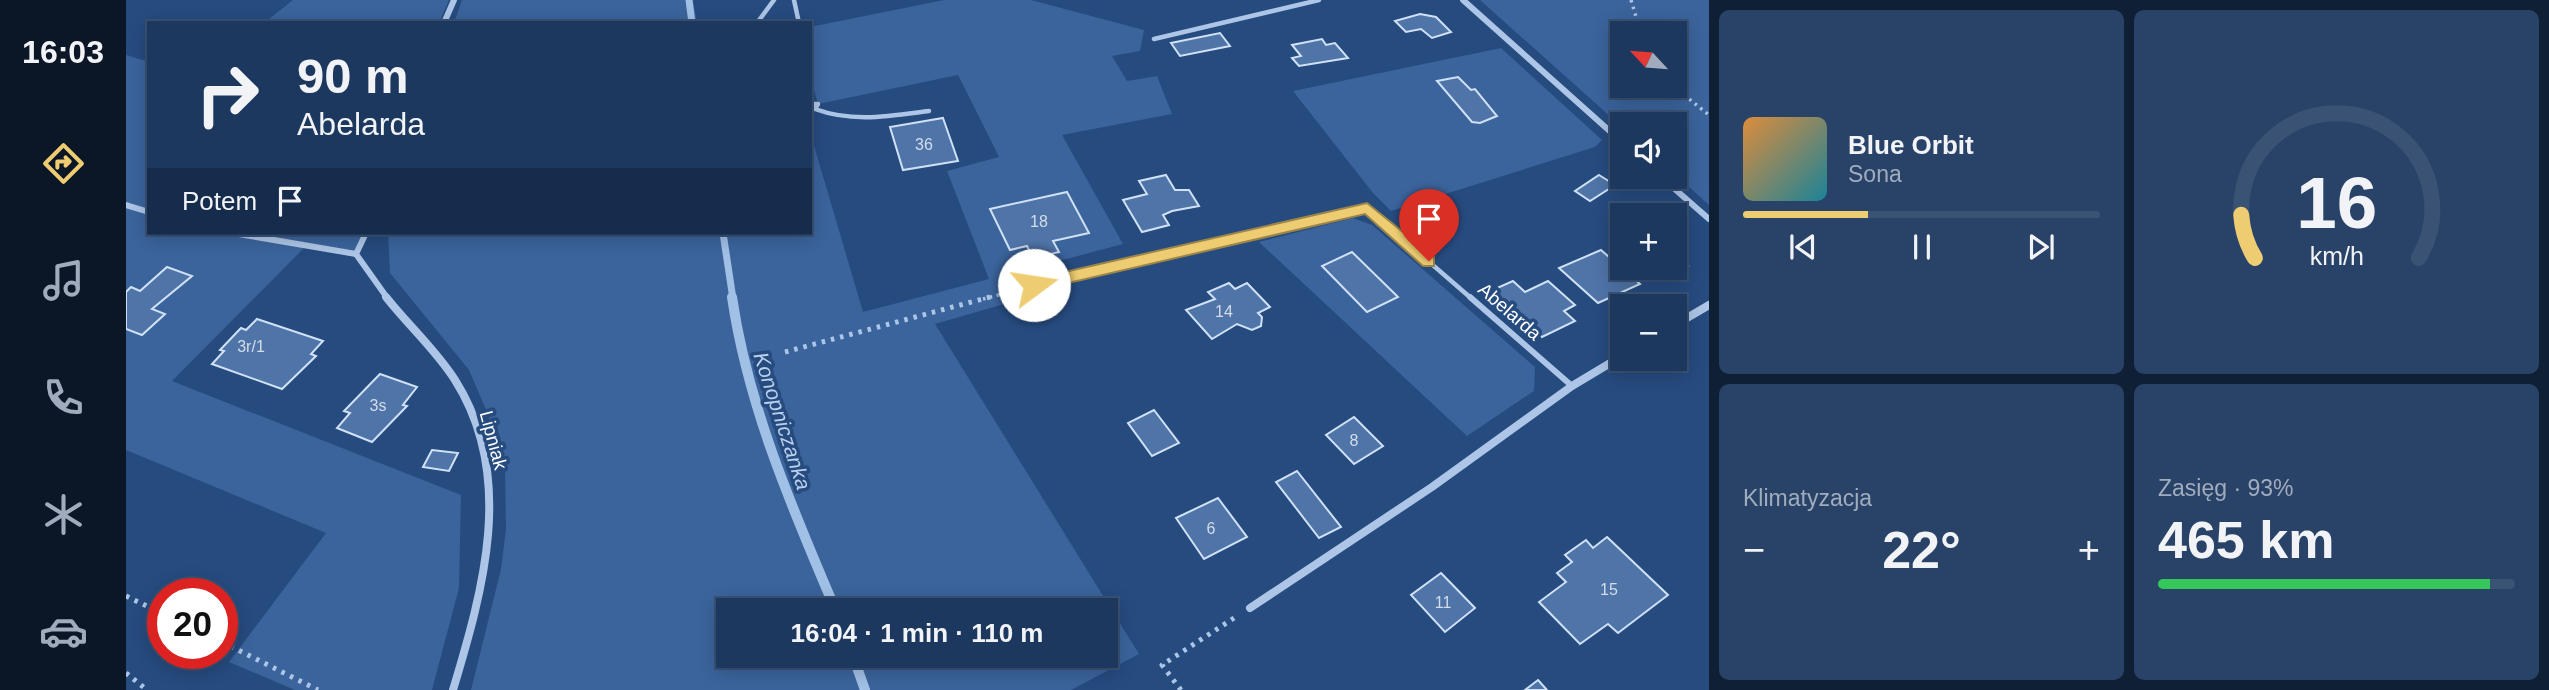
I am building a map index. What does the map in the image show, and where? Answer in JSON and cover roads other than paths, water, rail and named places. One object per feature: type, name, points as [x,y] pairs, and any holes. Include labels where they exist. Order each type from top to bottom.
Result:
[{"type":"street","points":[[445,21],[454,0]]},
{"type":"street","points":[[1463,0],[1610,131]]},
{"type":"street","points":[[1675,189],[1709,219]]},
{"type":"street","points":[[126,205],[147,211]]},
{"type":"street","points":[[245,235],[356,254],[365,235]]},
{"type":"street","name":"Lipniak","points":[[356,254],[392,306],[458,383],[477,424],[489,471],[491,517],[485,575],[453,690]]},
{"type":"street","points":[[1687,318],[1709,305]]},
{"type":"street","points":[[1250,608],[1432,487],[1572,386],[1610,363]]},
{"type":"lane","points":[[758,21],[774,0]]},
{"type":"lane","points":[[794,0],[799,21]]},
{"type":"lane","points":[[1154,39],[1319,0]]},
{"type":"lane","points":[[812,104],[818,104],[815,109],[828,114],[851,117],[874,118],[929,111]]},
{"type":"lane","name":"Abelarda","points":[[1034,285],[1367,208],[1572,386]]},
{"type":"waterway","name":"Konopniczanka","points":[[689,0],[692,21]]},
{"type":"waterway","name":"Konopniczanka","points":[[723,235],[733,299]]},
{"type":"waterway","name":"Konopniczanka","points":[[732,297],[739,338],[761,418],[788,496],[831,598]]},
{"type":"waterway","name":"Konopniczanka","points":[[857,668],[865,690]]}]
